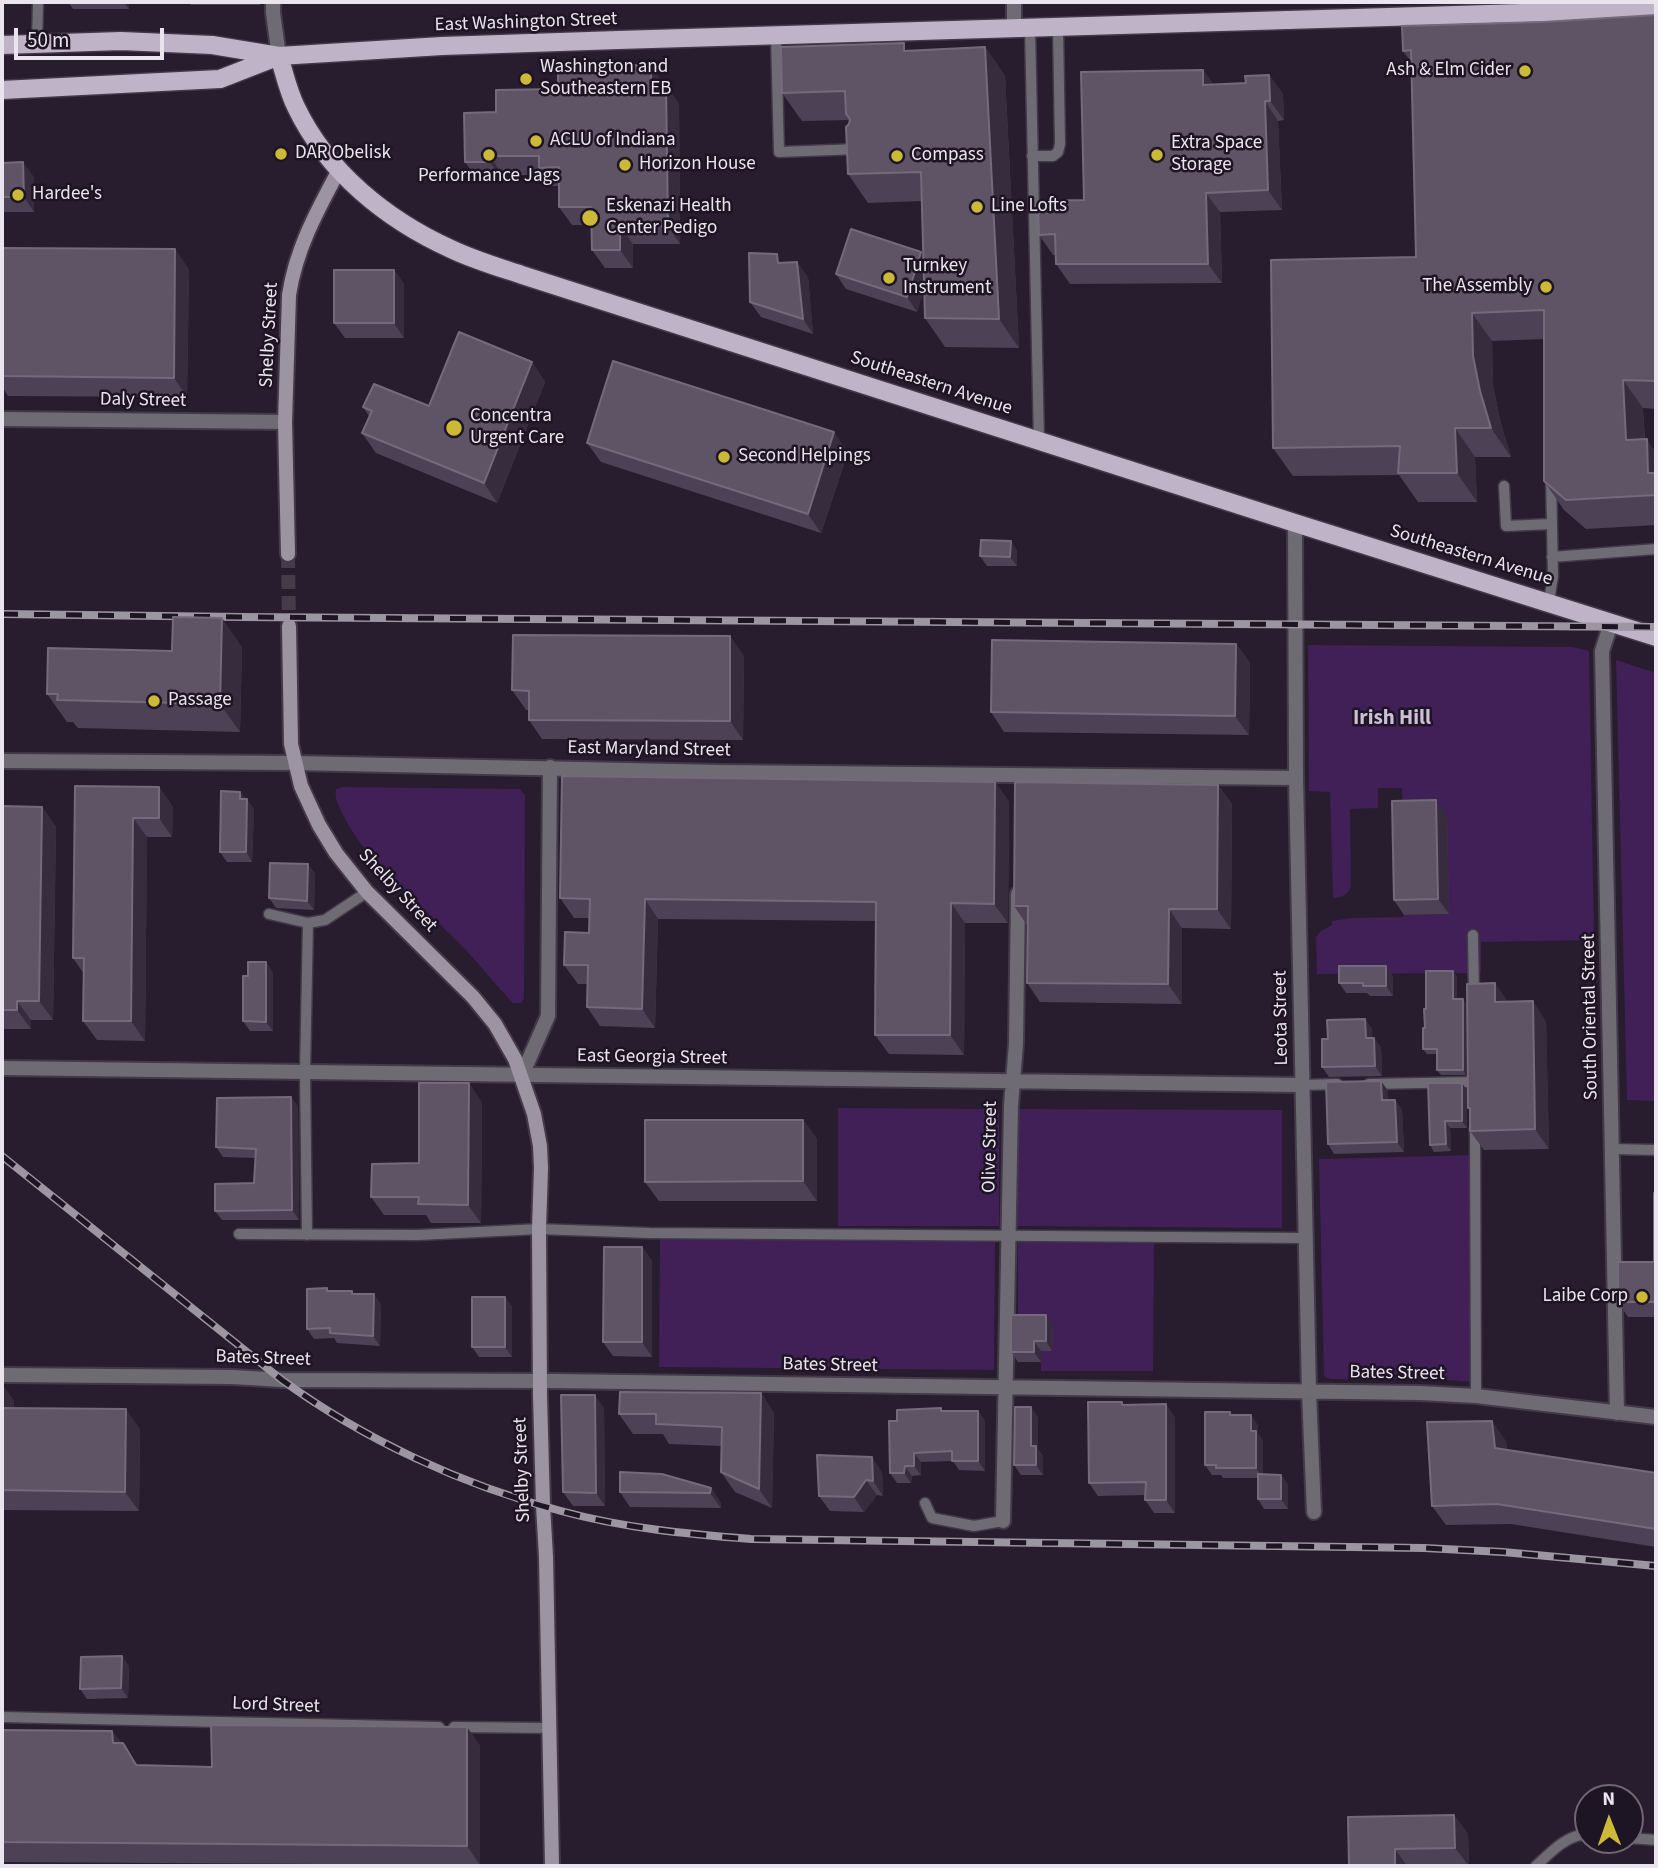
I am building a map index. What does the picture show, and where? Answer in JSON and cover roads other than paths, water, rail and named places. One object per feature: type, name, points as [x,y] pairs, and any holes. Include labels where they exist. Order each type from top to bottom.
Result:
[{"type":"main road","name":"East Washington Street","points":[[2,45],[121,41],[212,45],[279,56],[442,47],[1058,27],[1546,7],[1656,9]]},
{"type":"main road","name":"East Washington Street","points":[[2,90],[220,79],[279,56]]},
{"type":"main road","name":"Southeastern Avenue","points":[[279,56],[294,105],[308,129],[355,188],[388,213],[453,250],[522,275],[1656,637]]},
{"type":"main road","name":"Shelby Street","points":[[288,554],[285,422],[287,321],[292,276],[309,227],[339,170]]},
{"type":"main road","name":"Shelby Street","points":[[289,626],[291,737],[301,786],[319,825],[336,853],[367,892],[473,997],[495,1024],[522,1075],[534,1114],[541,1168],[540,1381],[552,1866]]},
{"type":"street","points":[[273,2],[279,56]]},
{"type":"street","points":[[1014,2],[1022,28]]},
{"type":"street","name":"Daly Street","points":[[2,419],[285,422]]},
{"type":"street","name":"Leota Street","points":[[1295,523],[1296,778],[1314,1512]]},
{"type":"street","name":"South Oriental Street","points":[[1611,623],[1602,651],[1617,1413]]},
{"type":"street","name":"East Maryland Street","points":[[2,761],[550,767],[1019,780],[1296,778]]},
{"type":"street","points":[[522,1075],[548,1016],[550,767]]},
{"type":"street","name":"Olive Street","points":[[1003,1521],[1018,877]]},
{"type":"street","name":"East Georgia Street","points":[[2,1068],[1302,1085]]},
{"type":"street","name":"Bates Street","points":[[2,1375],[1420,1393],[1476,1396],[1656,1417]]},
{"type":"lane","points":[[37,43],[38,2]]},
{"type":"lane","points":[[1032,156],[1053,156],[1058,152],[1060,144],[1058,27]]},
{"type":"lane","points":[[1022,28],[1032,156],[1039,441]]},
{"type":"lane","points":[[776,36],[779,152],[863,149]]},
{"type":"lane","points":[[1549,602],[1553,576],[1550,472]]},
{"type":"lane","points":[[1504,486],[1506,526],[1552,524]]},
{"type":"lane","points":[[1552,557],[1656,549]]},
{"type":"lane","points":[[269,914],[308,923],[325,920],[367,892]]},
{"type":"lane","points":[[307,1235],[305,1072],[308,923]]},
{"type":"lane","points":[[1473,935],[1474,1002]]},
{"type":"lane","points":[[1475,1069],[1475,1096]]},
{"type":"lane","points":[[1302,1085],[1475,1082]]},
{"type":"lane","points":[[1475,1123],[1476,1396]]},
{"type":"lane","points":[[1612,1149],[1656,1150]]},
{"type":"lane","points":[[240,1234],[418,1235],[540,1230],[1306,1238]]},
{"type":"lane","points":[[925,1503],[932,1518],[974,1526],[1003,1521]]},
{"type":"lane","name":"Lord Street","points":[[2,1717],[550,1728]]},
{"type":"lane","points":[[1536,1866],[1559,1844],[1574,1838]]},
{"type":"tunnel","points":[[288,554],[289,626]]},
{"type":"railway","points":[[2,614],[1656,627]]},
{"type":"railway","points":[[2,1156],[282,1380],[314,1402],[381,1441],[451,1474],[524,1500],[584,1517],[655,1530],[751,1539],[1424,1548],[1503,1552],[1656,1566]]},
{"type":"place","name":"Ash & Elm Cider","points":[[1525,71]]},
{"type":"place","name":"Washington and Southeastern EB","points":[[526,79]]},
{"type":"place","name":"ACLU of Indiana","points":[[536,141]]},
{"type":"place","name":"DAR Obelisk","points":[[281,154]]},
{"type":"place","name":"Performance Jags","points":[[489,155]]},
{"type":"place","name":"Extra Space Storage","points":[[1157,155]]},
{"type":"place","name":"Compass","points":[[897,156]]},
{"type":"place","name":"Horizon House","points":[[625,165]]},
{"type":"place","name":"Hardee's","points":[[18,195]]},
{"type":"place","name":"Line Lofts","points":[[977,207]]},
{"type":"place","name":"Eskenazi Health Center Pedigo","points":[[590,218]]},
{"type":"place","name":"Turnkey Instrument","points":[[889,278]]},
{"type":"place","name":"The Assembly","points":[[1546,287]]},
{"type":"place","name":"Concentra Urgent Care","points":[[454,428]]},
{"type":"place","name":"Second Helpings","points":[[724,457]]},
{"type":"place","name":"Passage","points":[[154,701]]},
{"type":"place","name":"Laibe Corp","points":[[1642,1297]]},
{"type":"district","name":"Irish Hill","points":[[1392,719]]}]
